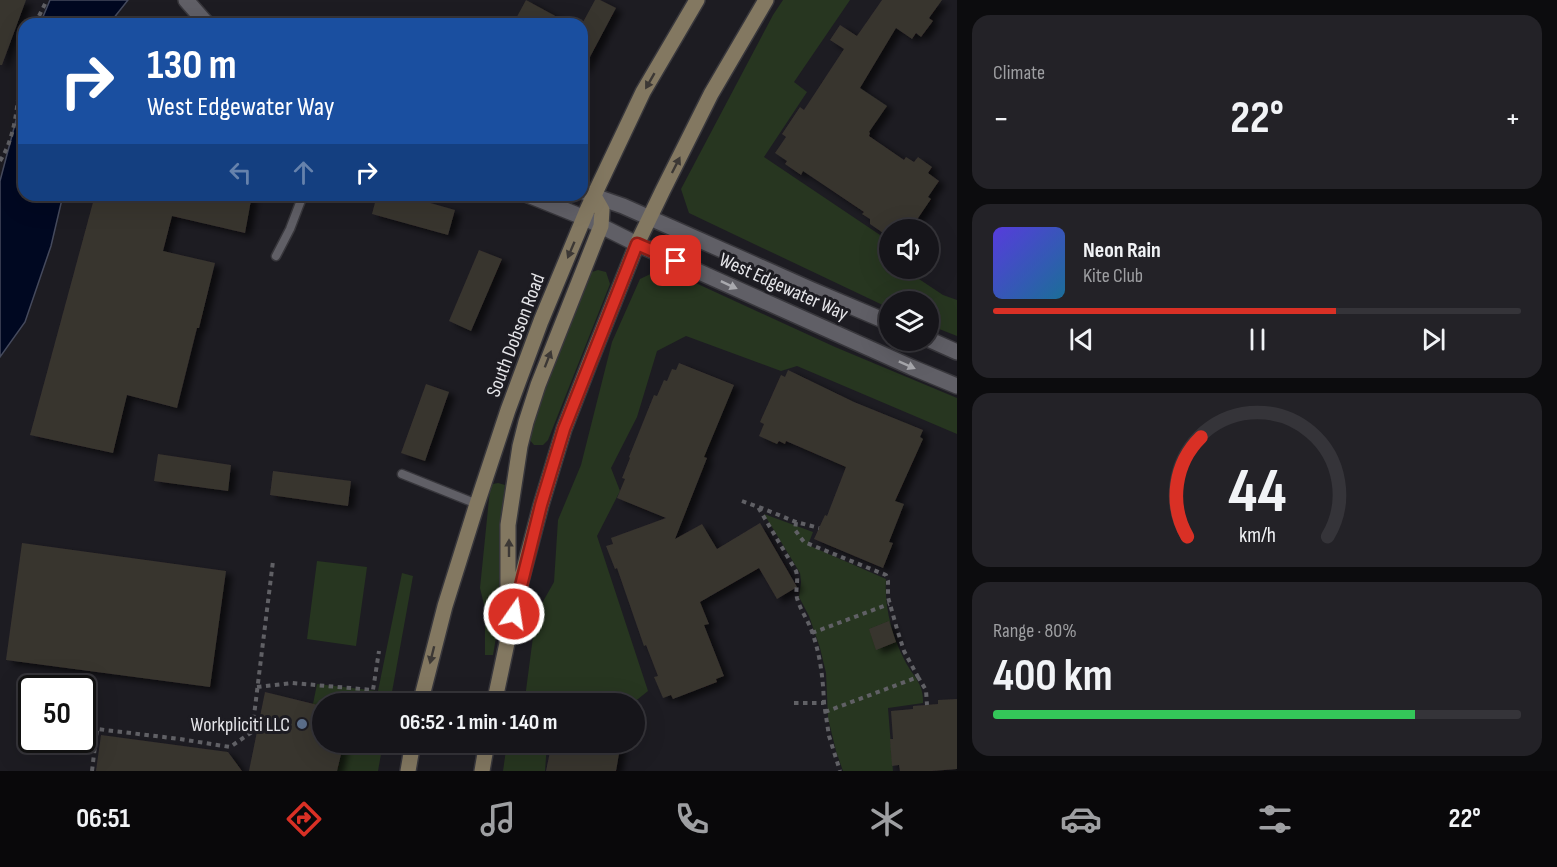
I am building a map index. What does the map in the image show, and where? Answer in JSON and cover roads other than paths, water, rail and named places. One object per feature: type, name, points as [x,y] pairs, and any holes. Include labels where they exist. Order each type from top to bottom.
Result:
[{"type":"main road","name":"South Dobson Road","points":[[588,193],[697,0]]},
{"type":"main road","points":[[496,693],[538,517],[564,429],[637,244],[711,94],[766,0]]},
{"type":"main road","points":[[506,648],[508,525],[520,446],[525,422],[538,385],[601,226],[602,210],[588,193]]},
{"type":"main road","name":"South Dobson Road","points":[[423,693],[445,606],[508,410],[541,321],[585,218],[587,201]]},
{"type":"main road","points":[[408,771],[411,753]]},
{"type":"main road","points":[[482,771],[485,753]]},
{"type":"street","points":[[186,0],[202,18]]},
{"type":"street","name":"West Edgewater Way","points":[[588,193],[623,206],[879,318]]},
{"type":"street","name":"West Edgewater Way","points":[[543,201],[957,386]]},
{"type":"street","points":[[939,344],[957,352]]},
{"type":"lane","points":[[276,256],[301,201]]},
{"type":"lane","points":[[402,474],[477,504]]},
{"type":"water","points":[[50,0],[128,0],[114,18],[42,18]]},
{"type":"water","points":[[18,113],[18,201],[62,201],[51,246],[25,322],[0,357],[0,181]]},
{"type":"place","name":"Workpliciti LLC","points":[[302,724]]}]
